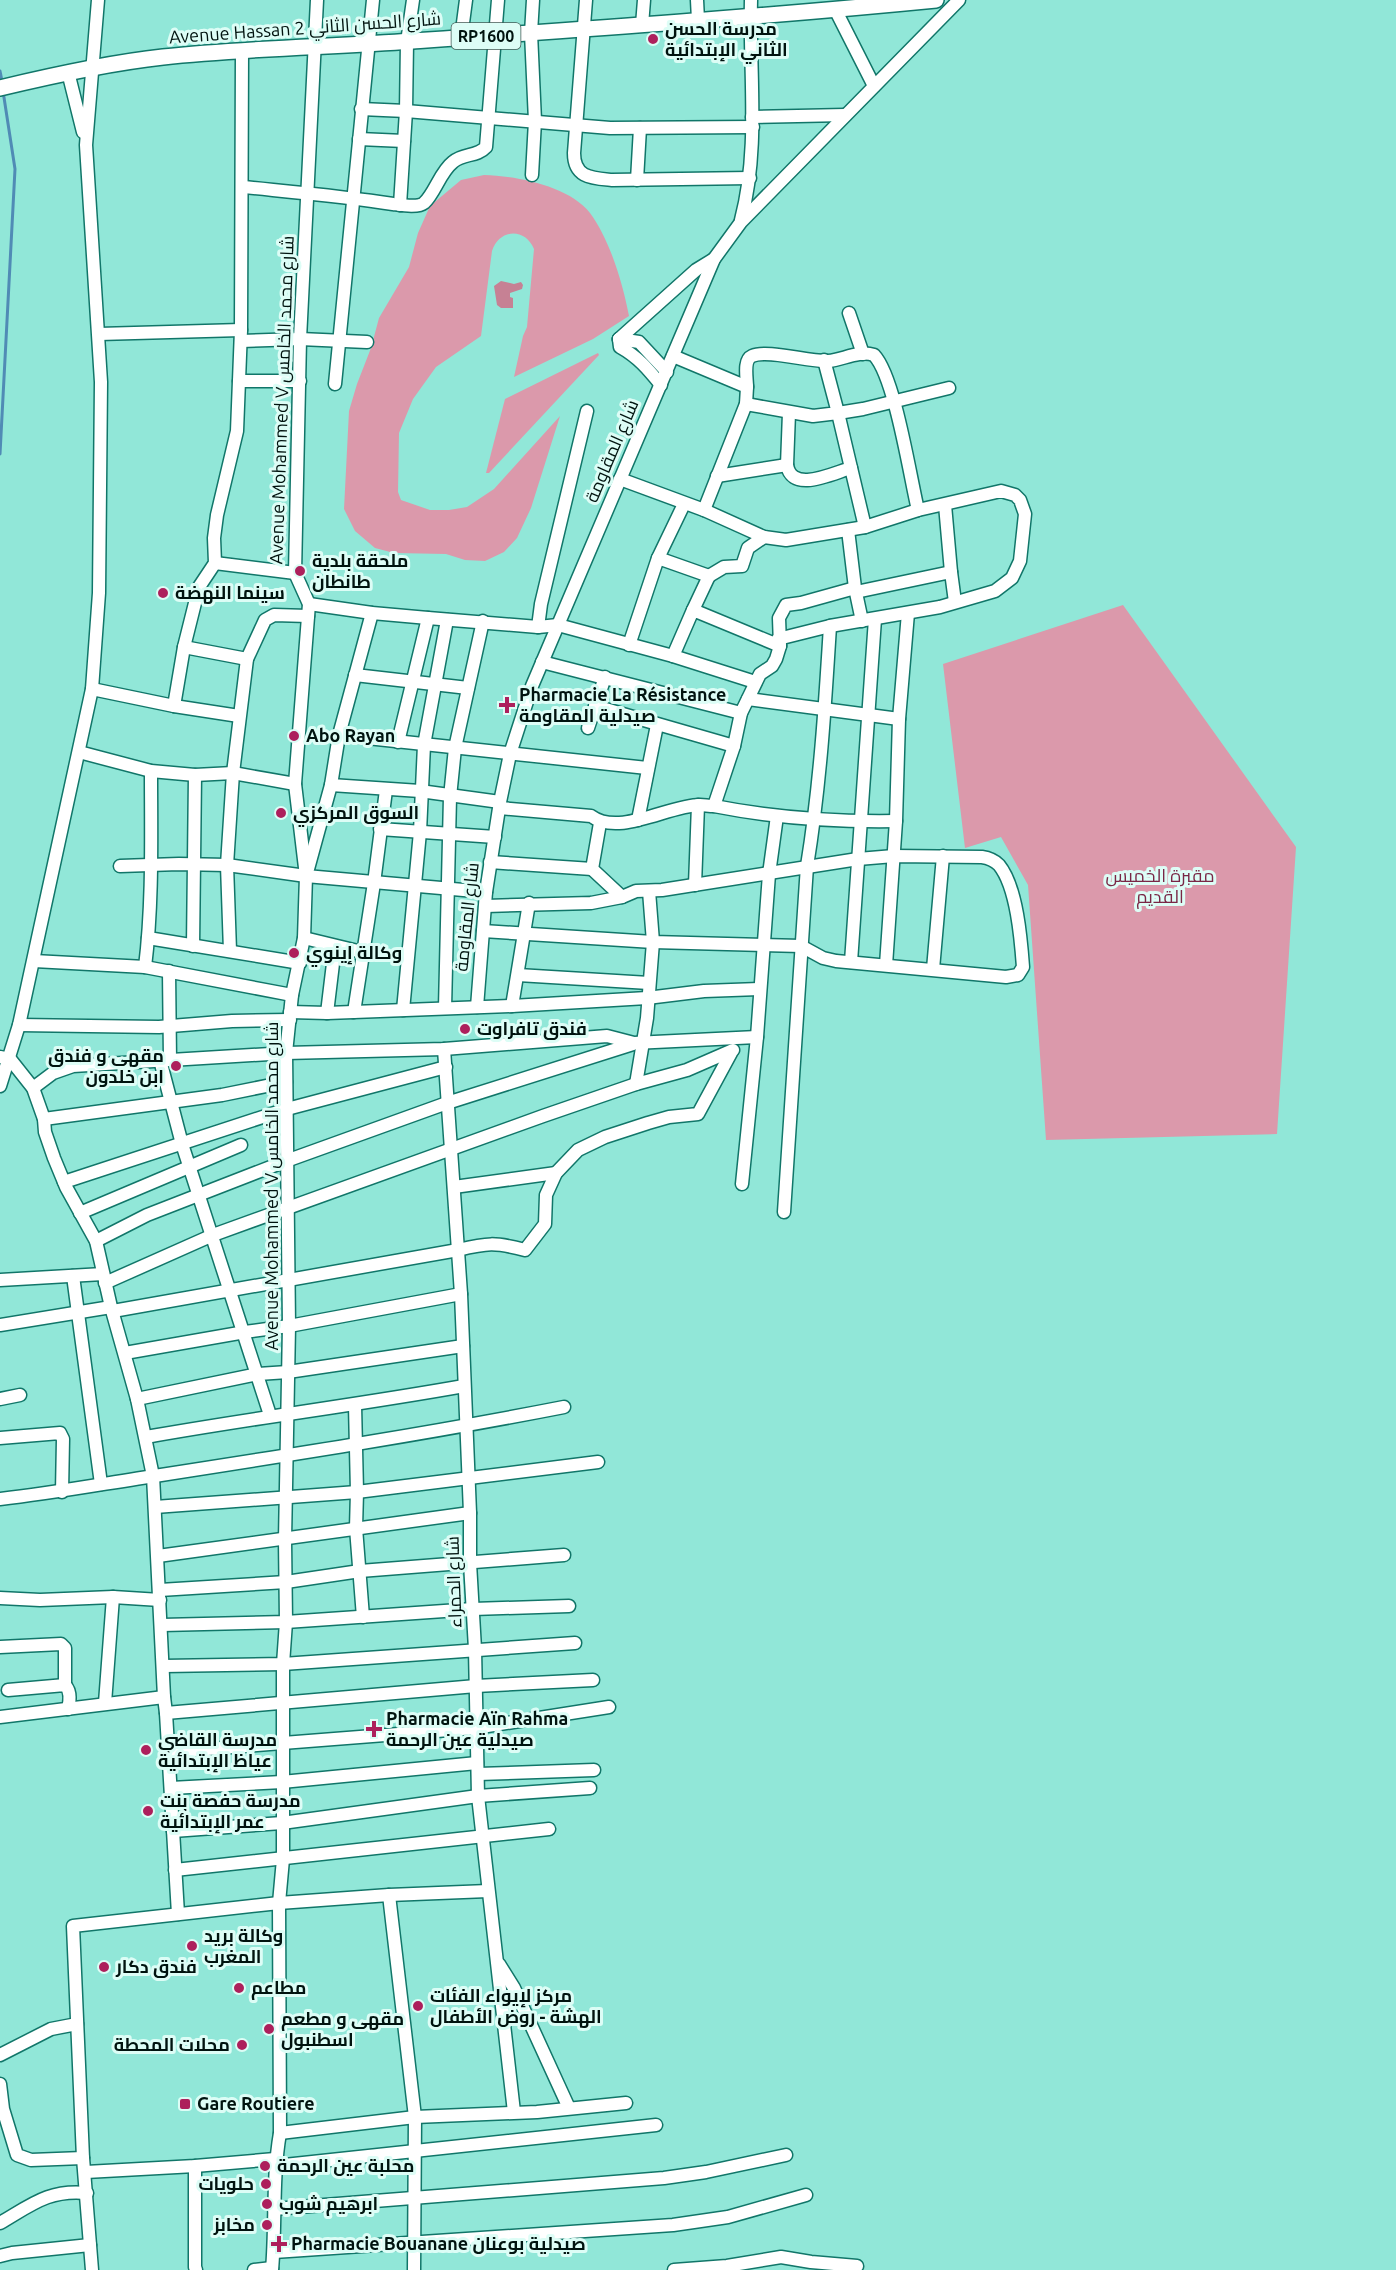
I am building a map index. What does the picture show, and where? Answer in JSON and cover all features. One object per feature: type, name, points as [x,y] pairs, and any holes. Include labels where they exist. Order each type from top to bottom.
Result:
[{"type":"main road","name":"Avenue Hassan 2 شارع الحسن الثاني","points":[[0,88],[68,72],[164,57],[315,45],[407,42],[582,30],[750,16],[806,5],[835,9],[868,3],[928,0]]},
{"type":"street","points":[[0,1086],[5,1058],[19,1025],[34,961],[92,689],[99,593],[101,433],[99,334],[86,145],[98,0]]},
{"type":"street","name":"Avenue Mohammed V شارع محمد الخامس","points":[[272,2269],[275,2163],[280,2133],[279,1903],[283,1859],[283,1664],[286,1622],[285,1540],[290,1326],[286,1053],[292,995],[304,938],[306,876],[295,784],[309,610],[295,573],[300,339],[317,0]]},
{"type":"street","points":[[335,384],[373,0]]},
{"type":"street","points":[[400,205],[406,111],[407,42],[413,0]]},
{"type":"street","points":[[461,38],[466,0]]},
{"type":"street","points":[[243,187],[400,205],[424,203],[454,161],[486,147],[498,0]]},
{"type":"street","points":[[532,175],[535,121],[531,33],[533,0]]},
{"type":"street","points":[[586,0],[574,163],[582,174],[590,178],[637,180],[750,178]]},
{"type":"street","points":[[642,25],[644,0]]},
{"type":"street","points":[[697,0],[698,20]]},
{"type":"street","points":[[741,222],[750,178],[751,0]]},
{"type":"street","name":"شارع المقاومة","points":[[477,1007],[486,892],[510,754],[532,686],[714,259],[741,222],[959,0]]},
{"type":"street","points":[[835,9],[874,86]]},
{"type":"street","points":[[174,706],[184,647],[199,587],[215,563],[214,538],[217,515],[237,431],[243,187],[242,51]]},
{"type":"street","points":[[68,72],[86,145]]},
{"type":"street","points":[[361,109],[610,128],[752,122],[845,115]]},
{"type":"street","points":[[637,180],[640,128]]},
{"type":"street","points":[[359,139],[404,141]]},
{"type":"street","points":[[619,339],[696,270],[714,259]]},
{"type":"street","points":[[849,313],[863,354]]},
{"type":"street","points":[[99,334],[241,336],[367,342]]},
{"type":"street","points":[[619,339],[639,342],[667,372]]},
{"type":"street","points":[[619,339],[620,347],[640,360],[661,385]]},
{"type":"street","points":[[704,510],[746,404],[747,362],[751,356],[768,354],[824,360],[871,354],[878,360],[894,402],[918,510]]},
{"type":"street","points":[[673,356],[747,387]]},
{"type":"street","points":[[824,360],[865,527]]},
{"type":"street","points":[[239,381],[300,381]]},
{"type":"street","points":[[746,404],[813,416],[894,402],[949,388]]},
{"type":"street","points":[[538,627],[541,604],[587,411]]},
{"type":"street","points":[[789,413],[788,465],[790,475],[799,480],[816,478],[851,468]]},
{"type":"street","points":[[717,476],[788,465]]},
{"type":"street","points":[[620,479],[704,510],[764,537],[786,540],[865,527],[918,510],[1001,491],[1015,495],[1020,500],[1025,514],[1020,561],[1012,578],[995,591],[908,613],[830,626],[779,643],[693,610]]},
{"type":"street","points":[[629,645],[658,558],[684,504]]},
{"type":"street","points":[[945,505],[955,602]]},
{"type":"street","points":[[848,530],[855,590],[869,620],[868,715],[851,962]]},
{"type":"street","points":[[673,656],[709,576],[724,567],[742,566],[748,548],[764,537]]},
{"type":"street","points":[[658,558],[709,576]]},
{"type":"street","points":[[215,563],[295,573]]},
{"type":"street","points":[[714,806],[734,746],[741,712],[760,674],[772,666],[779,643],[779,618],[786,605],[951,572]]},
{"type":"street","points":[[230,951],[227,865],[232,773],[247,659],[266,620],[270,617],[309,610],[483,621],[538,627],[558,625],[673,656],[755,682]]},
{"type":"street","points":[[306,876],[331,785],[339,735],[372,613]]},
{"type":"street","points":[[886,965],[896,821],[898,719],[908,613]]},
{"type":"street","points":[[398,742],[428,618]]},
{"type":"street","points":[[403,1010],[420,832],[420,791],[424,745],[447,620]]},
{"type":"street","points":[[446,1008],[450,797],[455,748],[483,621]]},
{"type":"street","points":[[784,1212],[807,866],[825,710],[830,626]]},
{"type":"street","points":[[184,647],[247,659]]},
{"type":"street","points":[[542,662],[741,712]]},
{"type":"street","points":[[355,675],[468,688]]},
{"type":"street","points":[[588,728],[605,677]]},
{"type":"street","points":[[92,689],[174,706],[239,716]]},
{"type":"street","points":[[748,699],[898,719]]},
{"type":"street","points":[[595,706],[734,746]]},
{"type":"street","points":[[638,820],[657,725]]},
{"type":"street","points":[[339,735],[647,768]]},
{"type":"street","points":[[79,752],[151,771],[195,775],[232,773],[295,784]]},
{"type":"street","points":[[145,967],[151,865],[151,771]]},
{"type":"street","points":[[193,946],[195,775]]},
{"type":"street","points":[[331,785],[420,791],[500,805],[591,816],[600,823],[638,820],[698,805],[814,820],[896,821]]},
{"type":"street","points":[[354,1012],[386,790]]},
{"type":"street","points":[[695,885],[698,805]]},
{"type":"street","points":[[742,1184],[752,1037],[765,945],[769,874],[777,816]]},
{"type":"street","points":[[592,869],[600,823]]},
{"type":"street","points":[[380,829],[495,837]]},
{"type":"street","points":[[483,931],[653,942],[801,946],[823,958],[1012,977],[1019,974],[1023,967],[1016,913],[1007,878],[1000,866],[992,859],[982,857],[894,856],[858,859],[695,885],[636,891],[622,897],[591,903],[486,906]]},
{"type":"street","points":[[933,969],[944,856]]},
{"type":"street","points":[[490,862],[592,869],[622,897]]},
{"type":"street","points":[[120,866],[227,865],[306,876],[486,892]]},
{"type":"street","points":[[636,1084],[639,1043],[653,942],[649,891]]},
{"type":"street","points":[[512,1006],[529,903]]},
{"type":"street","points":[[148,938],[300,963]]},
{"type":"street","points":[[304,938],[362,952]]},
{"type":"street","points":[[327,1013],[335,947]]},
{"type":"street","points":[[34,961],[145,967],[292,995]]},
{"type":"street","points":[[169,971],[170,1026],[165,1060],[171,1101],[182,1144],[245,1332],[270,1415]]},
{"type":"street","points":[[518,975],[649,983]]},
{"type":"street","points":[[19,1025],[170,1026],[327,1013],[512,1006],[759,989]]},
{"type":"street","points":[[33,1088],[53,1073],[73,1066],[286,1053],[444,1049],[607,1036],[639,1043]]},
{"type":"street","points":[[96,1241],[147,1215],[286,1161],[447,1103],[639,1043],[752,1037]]},
{"type":"street","points":[[0,1280],[73,1276],[104,1279],[213,1235],[451,1149],[636,1084],[687,1070],[731,1053],[752,1037]]},
{"type":"street","name":"شارع الحمراء","points":[[444,1049],[461,1294],[475,1649],[478,1796],[514,2112]]},
{"type":"street","points":[[0,1325],[231,1291],[486,1243],[502,1244],[525,1250],[545,1224],[546,1195],[556,1173],[578,1150],[604,1137],[669,1117],[698,1114],[731,1053]]},
{"type":"street","points":[[5,1058],[33,1088],[44,1119],[48,1141],[64,1182],[96,1241],[146,1437],[153,1476],[178,1914]]},
{"type":"street","points":[[64,1182],[287,1109],[446,1067]]},
{"type":"street","points":[[44,1119],[222,1095],[286,1082]]},
{"type":"street","points":[[80,1212],[241,1145]]},
{"type":"street","points":[[454,1187],[556,1173]]},
{"type":"street","points":[[73,1276],[101,1484]]},
{"type":"street","points":[[125,1353],[290,1326],[461,1294]]},
{"type":"street","points":[[137,1399],[258,1374],[288,1372],[463,1346]]},
{"type":"street","points":[[146,1437],[270,1415],[355,1405],[464,1386]]},
{"type":"street","points":[[0,1399],[20,1395]]},
{"type":"street","points":[[355,1405],[356,1528],[363,1617]]},
{"type":"street","points":[[0,1500],[288,1456],[564,1407]]},
{"type":"street","points":[[0,1438],[60,1433],[63,1439],[62,1492]]},
{"type":"street","points":[[155,1507],[357,1492],[598,1462]]},
{"type":"street","points":[[158,1556],[470,1513]]},
{"type":"street","points":[[0,1598],[39,1600],[160,1595],[286,1582],[360,1571],[564,1555]]},
{"type":"street","points":[[105,1703],[113,1597]]},
{"type":"street","points":[[162,1625],[286,1622],[473,1609],[569,1606]]},
{"type":"street","points":[[164,1666],[283,1664],[575,1643]]},
{"type":"street","points":[[0,1647],[61,1644],[65,1648],[65,1685],[69,1691],[70,1700],[68,1709]]},
{"type":"street","points":[[166,1713],[476,1686],[593,1680]]},
{"type":"street","points":[[8,1690],[65,1685]]},
{"type":"street","points":[[0,1717],[164,1697]]},
{"type":"street","points":[[169,1752],[475,1728],[609,1707]]},
{"type":"street","points":[[171,1788],[477,1769],[594,1770]]},
{"type":"street","points":[[173,1831],[282,1823],[478,1796],[590,1788]]},
{"type":"street","points":[[175,1870],[549,1829]]},
{"type":"street","points":[[92,2270],[86,2172],[83,2158],[73,1926],[279,1903],[488,1891]]},
{"type":"street","points":[[390,1895],[415,2117],[414,2270]]},
{"type":"street","points":[[497,1962],[514,1988],[569,2108]]},
{"type":"street","points":[[0,2055],[51,2029],[77,2024]]},
{"type":"street","points":[[0,2084],[3,2109],[17,2155],[31,2160],[83,2158]]},
{"type":"street","points":[[280,2133],[415,2117],[626,2103]]},
{"type":"street","points":[[86,2172],[275,2163],[656,2125]]},
{"type":"street","points":[[274,2209],[414,2196],[664,2178],[786,2156]]},
{"type":"street","points":[[195,2166],[196,2270]]},
{"type":"street","points":[[0,2223],[51,2194],[87,2193]]},
{"type":"street","points":[[274,2252],[673,2225],[728,2217],[806,2195]]},
{"type":"street","points":[[0,2256],[90,2246]]},
{"type":"street","points":[[674,2270],[727,2266],[781,2257],[857,2266]]},
{"type":"street","points":[[254,2270],[272,2269]]},
{"type":"green space","points":[[484,175],[542,184],[556,189],[581,204],[590,213],[610,249],[629,316],[593,339],[514,377],[527,327],[534,249],[525,237],[519,234],[500,238],[492,251],[481,336],[436,367],[413,399],[399,433],[398,492],[401,500],[430,510],[467,507],[494,489],[560,416],[531,508],[517,538],[504,552],[485,561],[465,560],[446,554],[394,553],[375,548],[355,531],[344,509],[349,411],[379,318],[409,267],[418,233],[430,206],[461,180]]},
{"type":"green space","points":[[598,353],[599,355],[489,473],[486,473],[505,399]]},
{"type":"green space","name":"مقبرة الخميس القديم","points":[[1123,605],[1296,847],[1277,1134],[1046,1140],[1028,885],[1001,837],[965,848],[943,664]]},
{"type":"shaded area","points":[[501,281],[514,284],[521,282],[523,285],[522,289],[510,293],[510,297],[513,298],[513,308],[501,308],[497,305],[494,286]]},
{"type":"waterway","points":[[0,71],[2,81]]},
{"type":"waterway","points":[[0,454],[15,169],[3,91]]},
{"type":"place","name":"مدرسة الحسن الثاني الإبتدائية","points":[[653,39]]},
{"type":"place","name":"ملحقة بلدية طانطان","points":[[300,571]]},
{"type":"place","name":"سينما النهضة","points":[[163,593]]},
{"type":"place","name":"Pharmacie La Résistance صيدلية المقاومة","points":[[507,705]]},
{"type":"place","name":"Abo Rayan","points":[[294,736]]},
{"type":"place","name":"السوق المركزي","points":[[281,813]]},
{"type":"place","name":"وكالة إينوي","points":[[294,953]]},
{"type":"place","name":"فندق تافراوت","points":[[465,1029]]},
{"type":"place","name":"مقهى و فندق ابن خلدون","points":[[176,1066]]},
{"type":"place","name":"Pharmacie Aïn Rahma صيدلية عين الرحمة","points":[[374,1729]]},
{"type":"place","name":"مدرسة القاضي عياظ الإبتدائية","points":[[146,1750]]},
{"type":"place","name":"مدرسة حفصة بنت عمر الإبتدائية","points":[[148,1811]]},
{"type":"place","name":"وكالة بريد المغرب","points":[[192,1946]]},
{"type":"place","name":"فندق دكار","points":[[104,1967]]},
{"type":"place","name":"مطاعم","points":[[239,1988]]},
{"type":"place","name":"مركز لإيواء الفئات الهشة - روض الأطفال","points":[[418,2006]]},
{"type":"place","name":"مقهى و مطعم اسطنبول","points":[[269,2029]]},
{"type":"place","name":"محلات المحطة","points":[[242,2045]]},
{"type":"place","name":"Gare Routiere","points":[[185,2104]]},
{"type":"place","name":"محلبة عين الرحمة","points":[[265,2166]]},
{"type":"place","name":"حلويات","points":[[266,2184]]},
{"type":"place","name":"ابرهيم شوب","points":[[267,2204]]},
{"type":"place","name":"مخابز","points":[[267,2225]]},
{"type":"place","name":"Pharmacie Bouanane صيدلية بوعنان","points":[[279,2244]]}]
